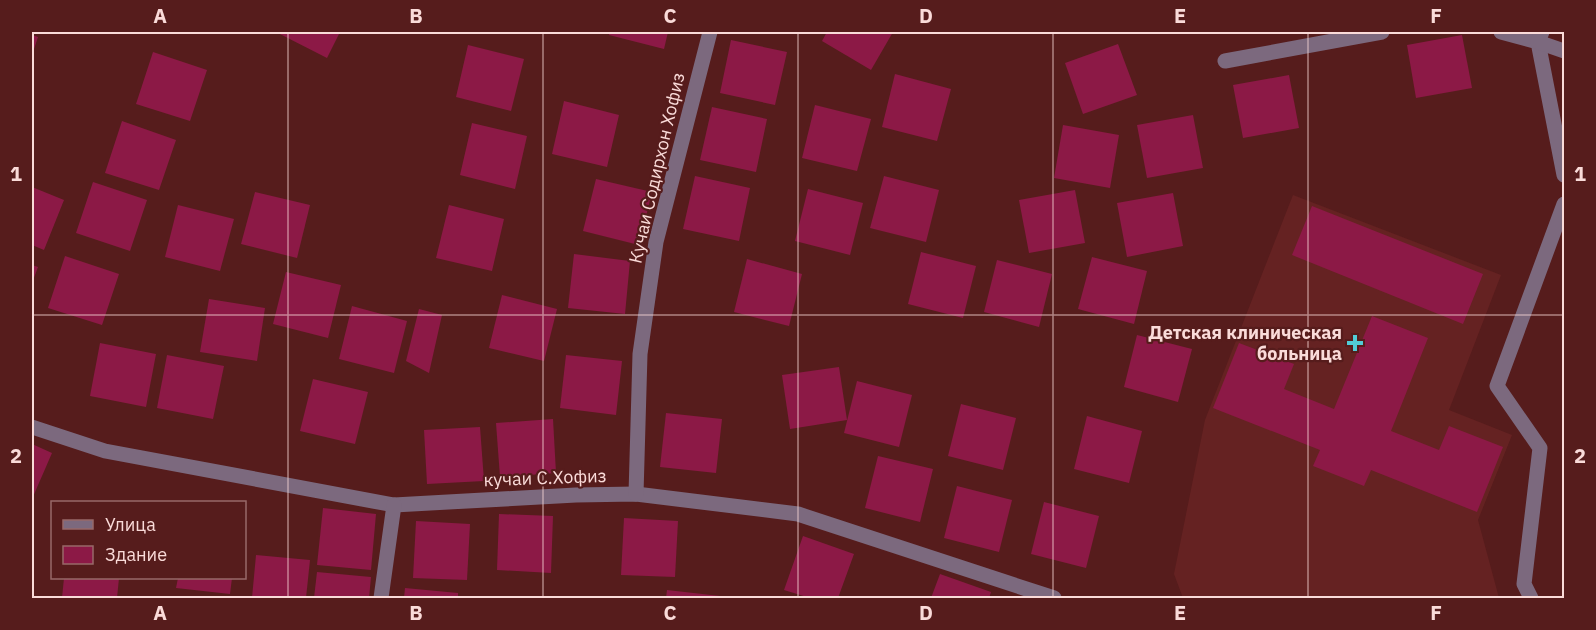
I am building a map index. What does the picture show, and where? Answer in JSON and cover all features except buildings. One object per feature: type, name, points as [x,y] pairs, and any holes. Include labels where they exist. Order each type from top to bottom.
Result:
[{"type":"street","name":"Кучаи Содирхон Хофиз","points":[[636,494],[640,354],[656,242],[710,32]]},
{"type":"street","points":[[1225,62],[1382,32]]},
{"type":"street","points":[[1502,32],[1540,37],[1564,51]]},
{"type":"street","points":[[1540,37],[1564,175]]},
{"type":"street","points":[[1531,598],[1524,584],[1540,448],[1497,386],[1564,204]]},
{"type":"street","name":"кучаи С.Хофиз","points":[[32,427],[105,451],[394,505],[636,494],[798,514],[1054,598]]},
{"type":"street","points":[[381,598],[394,505]]},
{"type":"shaded area","name":"Детская клиническая больница","points":[[1293,195],[1501,275],[1449,410],[1512,435],[1478,520],[1499,598],[1183,598],[1174,574],[1205,420]]},
{"type":"place","name":"Детская клиническая больница","points":[[1355,343]]}]
